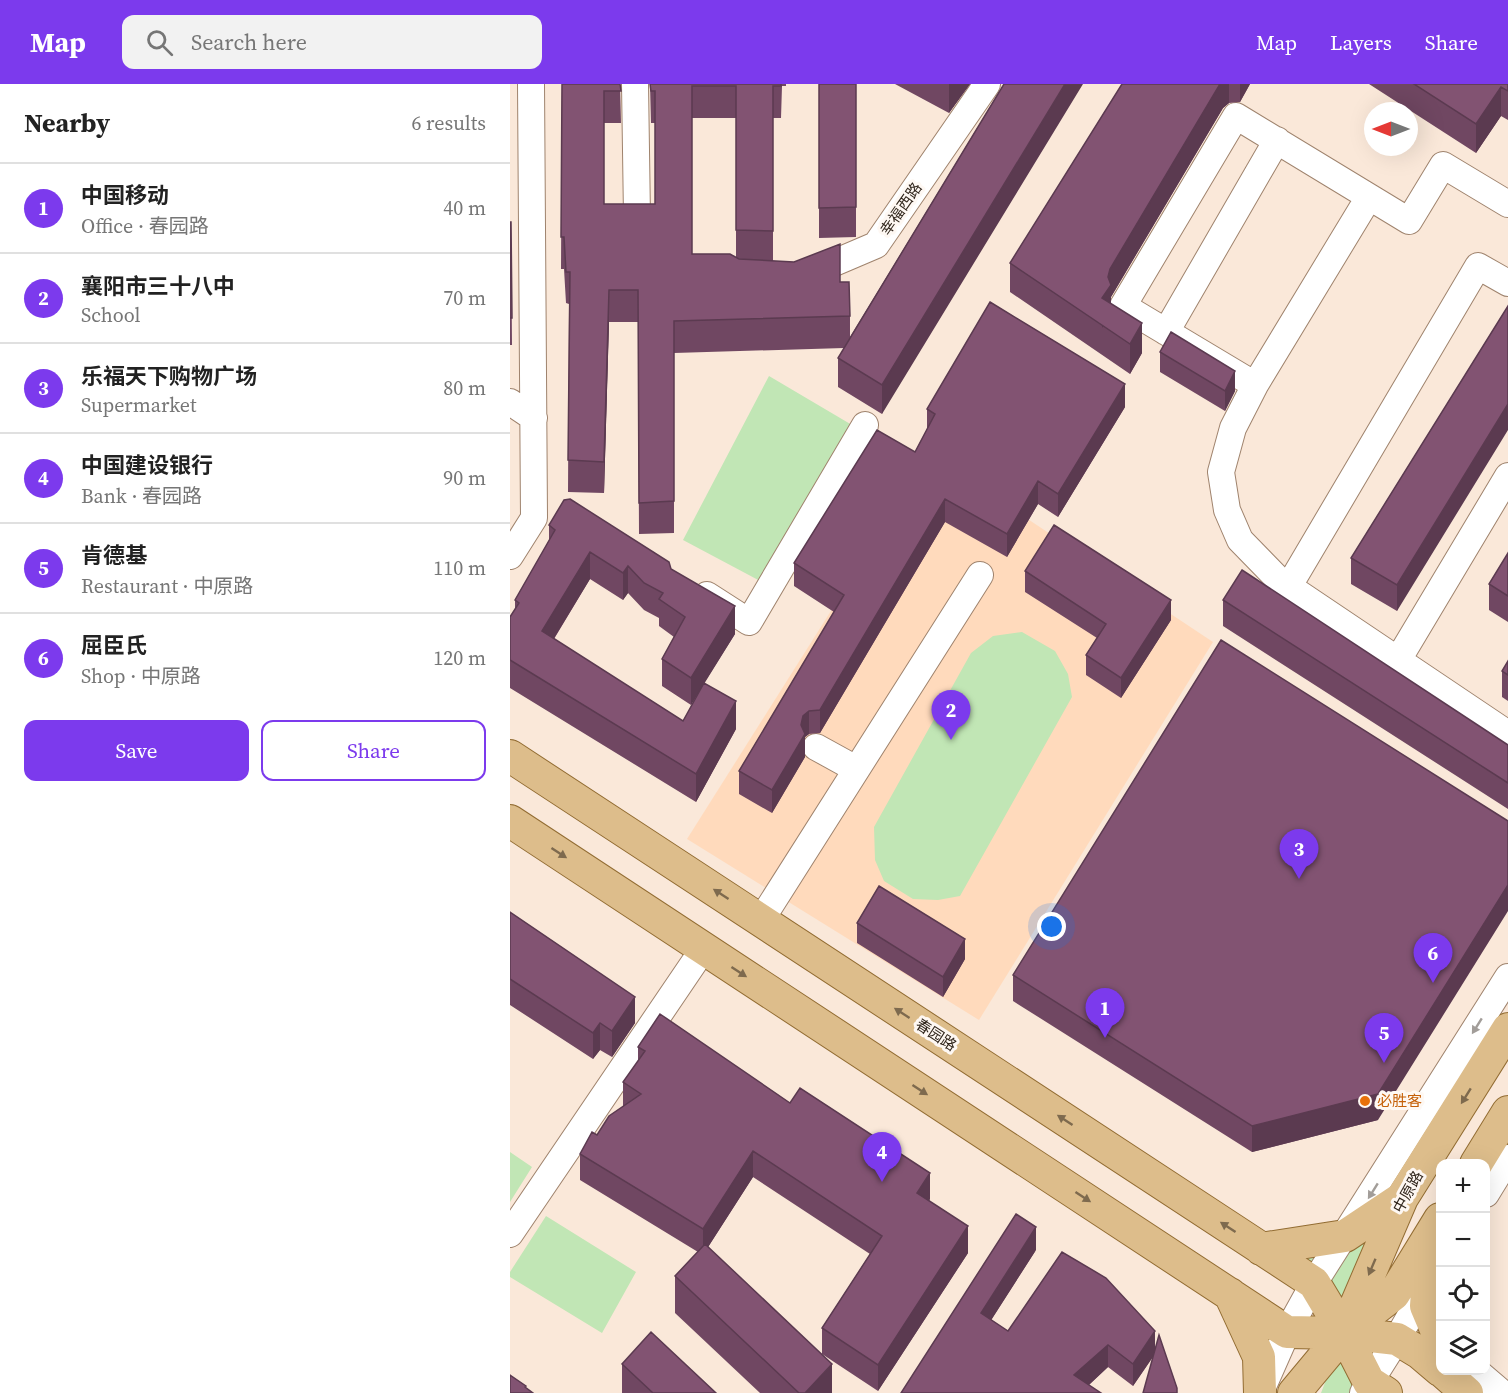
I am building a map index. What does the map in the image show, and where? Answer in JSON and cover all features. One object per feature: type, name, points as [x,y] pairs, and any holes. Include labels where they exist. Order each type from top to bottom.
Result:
[{"type":"main road","name":"春园路","points":[[510,756],[1314,1283],[1344,1333],[1372,1389]]},
{"type":"main road","points":[[510,821],[1287,1332],[1344,1333],[1397,1339],[1436,1366]]},
{"type":"main road","name":"中原路","points":[[1321,1393],[1402,1198],[1508,1029]]},
{"type":"main road","points":[[1479,1159],[1508,1112]]},
{"type":"main road","points":[[1262,1249],[1345,1236],[1402,1198]]},
{"type":"main road","points":[[1436,1226],[1434,1274],[1426,1306],[1436,1330]]},
{"type":"main road","name":"中原路","points":[[1294,1393],[1344,1333],[1394,1294],[1436,1226]]},
{"type":"main road","points":[[1230,1294],[1259,1358],[1260,1393]]},
{"type":"main road","points":[[1447,1375],[1467,1393]]},
{"type":"main road","points":[[1464,1375],[1477,1393]]},
{"type":"street","points":[[510,556],[544,516],[534,418],[521,235],[531,84]]},
{"type":"street","points":[[635,84],[637,217]]},
{"type":"street","name":"幸福西路","points":[[783,279],[794,279],[876,245],[987,84]]},
{"type":"street","points":[[1255,385],[1123,306],[1236,116],[1409,222],[1443,165],[1508,204]]},
{"type":"street","points":[[1166,332],[1277,140]]},
{"type":"street","points":[[1369,197],[1255,385],[1233,428],[1221,472],[1227,510],[1240,540],[1279,580],[1508,734]]},
{"type":"street","points":[[1289,586],[1478,266],[1508,283]]},
{"type":"street","points":[[510,402],[534,418]]},
{"type":"street","points":[[690,585],[749,622],[865,425]]},
{"type":"street","points":[[1398,660],[1508,477]]},
{"type":"street","points":[[761,920],[980,574]]},
{"type":"street","points":[[816,747],[856,769]]},
{"type":"street","points":[[510,1234],[704,948]]},
{"type":"street","points":[[1260,1393],[1287,1332],[1314,1283],[1508,977]]},
{"type":"street","points":[[1490,1186],[1508,1158]]},
{"type":"street","points":[[1372,1389],[1434,1274]]},
{"type":"street","points":[[1480,1375],[1502,1393]]},
{"type":"shaded area","points":[[930,454],[1213,642],[979,1020],[687,839]]},
{"type":"green space","points":[[769,376],[852,425],[762,582],[683,540]]},
{"type":"green space","points":[[1022,632],[1055,651],[1068,674],[1072,697],[960,896],[938,900],[913,899],[884,881],[875,860],[874,827],[971,653],[993,636]]},
{"type":"green space","points":[[510,1152],[532,1167],[510,1202]]},
{"type":"green space","points":[[1402,1198],[1344,1333],[1261,1249]]},
{"type":"green space","points":[[546,1216],[636,1272],[602,1333],[510,1277],[510,1272]]},
{"type":"green space","points":[[1344,1333],[1386,1393],[1321,1393]]},
{"type":"building","points":[[562,84],[620,84],[621,91],[604,91],[604,204],[655,204],[655,91],[651,91],[650,84],[781,84],[781,86],[773,86],[773,231],[736,230],[736,86],[692,86],[692,254],[730,254],[739,259],[794,262],[840,244],[840,282],[849,282],[850,316],[674,321],[674,501],[639,503],[638,290],[609,290],[604,462],[568,460],[570,272],[566,272],[564,237],[561,237]]},
{"type":"building","points":[[819,84],[856,84],[856,207],[819,208]]},
{"type":"building","points":[[1004,84],[1065,84],[882,385],[838,358]]},
{"type":"building","points":[[1122,84],[1220,84],[1110,269],[1108,277],[1111,285],[1102,298],[1142,323],[1130,344],[1010,263]]},
{"type":"building","points":[[1414,84],[1508,84],[1508,91],[1501,87],[1476,124]]},
{"type":"building","points":[[511,222],[512,318],[510,318]]},
{"type":"building","points":[[990,302],[1125,384],[1058,494],[1038,481],[1007,534],[945,499],[820,710],[809,711],[803,716],[801,725],[805,734],[772,790],[739,771],[844,595],[794,563],[877,430],[915,452],[935,414],[927,409]]},
{"type":"building","points":[[1508,306],[1508,404],[1397,585],[1351,558]]},
{"type":"building","points":[[1171,332],[1235,371],[1225,391],[1160,352]]},
{"type":"building","points":[[570,499],[669,562],[671,569],[735,606],[691,678],[662,659],[685,617],[659,599],[663,593],[644,583],[628,566],[623,573],[590,552],[542,631],[683,721],[704,683],[736,701],[696,774],[510,660],[510,617],[519,603],[515,600],[555,530],[549,525],[564,500]]},
{"type":"building","points":[[1054,525],[1171,600],[1121,678],[1086,655],[1106,624],[1025,571]]},
{"type":"building","points":[[1508,553],[1508,596],[1489,584]]},
{"type":"building","points":[[1242,570],[1508,745],[1508,783],[1223,600]]},
{"type":"building","points":[[1221,640],[1508,821],[1508,885],[1378,1094],[1252,1126],[1013,975]]},
{"type":"building","points":[[1508,661],[1508,675],[1502,671]]},
{"type":"building","points":[[879,886],[965,939],[943,977],[857,923]]},
{"type":"building","points":[[510,912],[635,997],[612,1031],[600,1023],[593,1033],[510,979]]},
{"type":"building","points":[[660,1014],[790,1103],[800,1088],[930,1173],[917,1193],[968,1226],[878,1365],[822,1328],[882,1236],[753,1151],[703,1229],[580,1154],[592,1132],[597,1135],[609,1116],[641,1094],[623,1082],[645,1051],[638,1047]]},
{"type":"building","points":[[1016,1214],[1036,1227],[981,1313],[1008,1331],[1062,1252],[1106,1278],[1155,1331],[1133,1364],[1108,1345],[1074,1375],[1101,1393],[901,1393]]},
{"type":"building","points":[[705,1244],[832,1364],[805,1393],[799,1393],[675,1276]]},
{"type":"building","points":[[651,1332],[716,1393],[653,1393],[622,1364]]},
{"type":"building","points":[[1159,1335],[1177,1388],[1177,1393],[1143,1393]]},
{"type":"building","points":[[510,1375],[526,1386],[533,1393],[510,1393]]},
{"type":"place","name":"襄阳市三十八中","points":[[951,740]]},
{"type":"place","name":"乐福天下购物广场","points":[[1299,879]]},
{"type":"place","name":"屈臣氏","points":[[1433,983]]},
{"type":"place","name":"中国移动","points":[[1105,1038]]},
{"type":"place","name":"肯德基","points":[[1384,1063]]},
{"type":"place","name":"必胜客","points":[[1365,1101]]},
{"type":"place","name":"中国建设银行","points":[[882,1182]]}]
